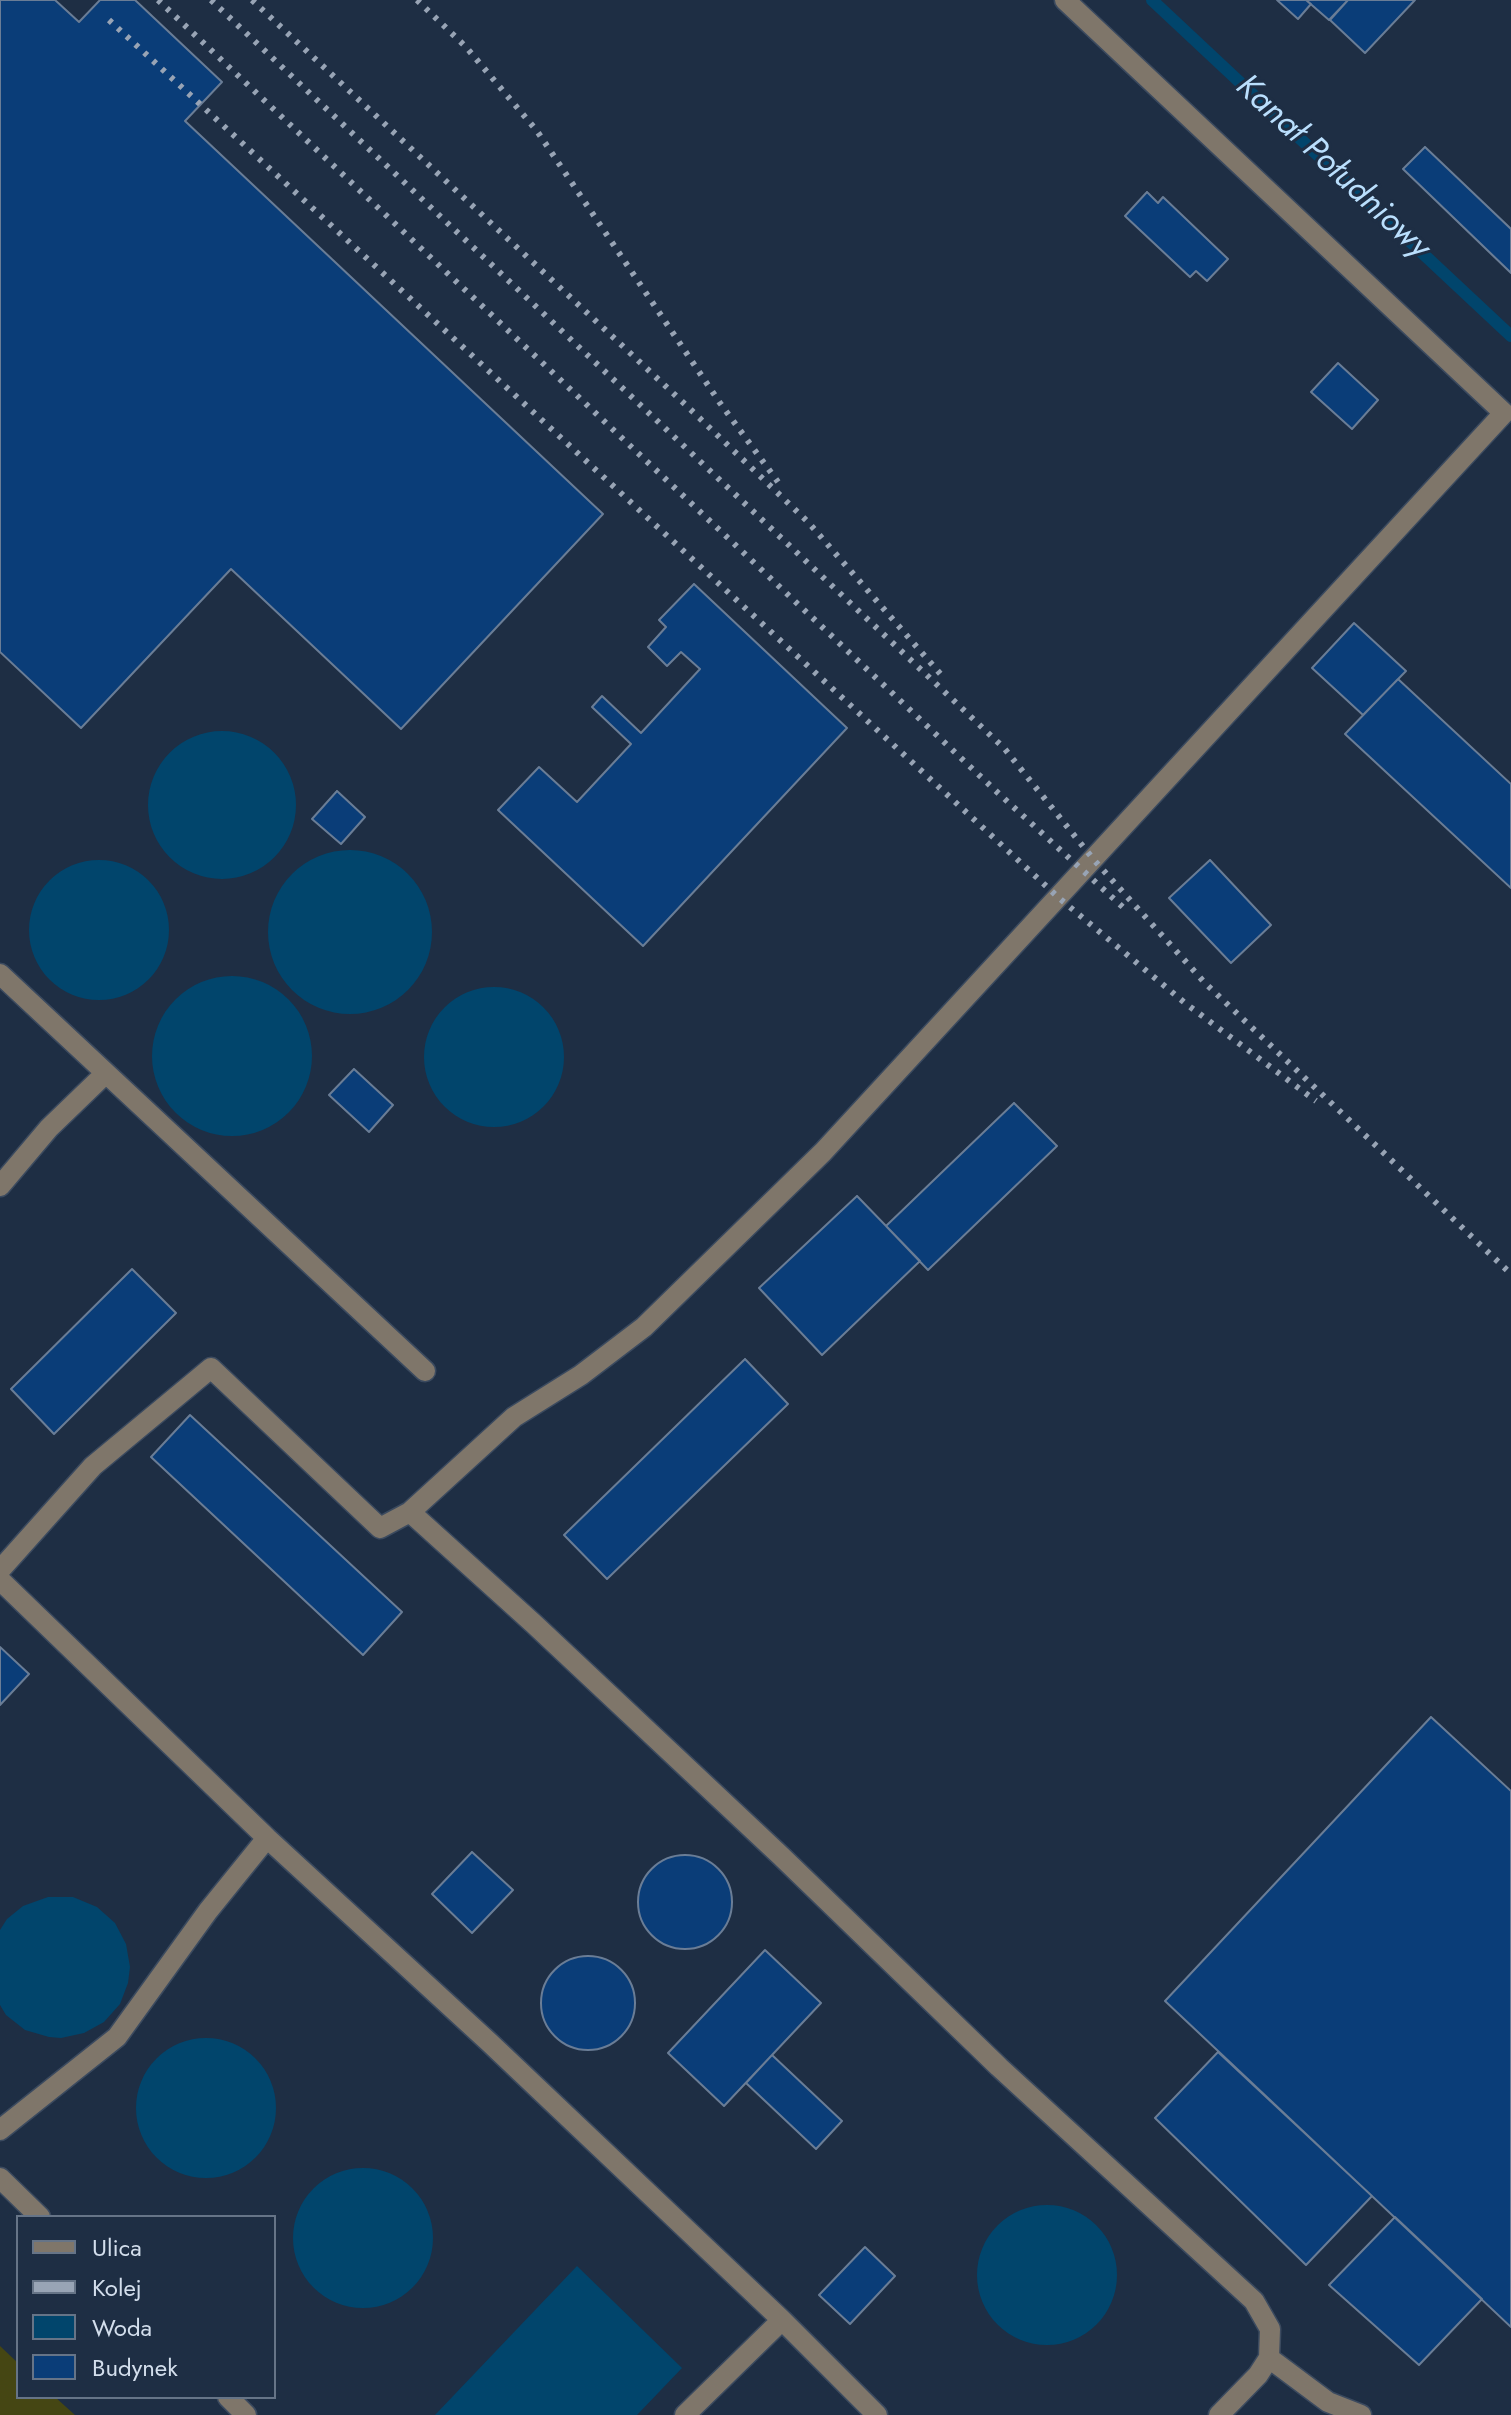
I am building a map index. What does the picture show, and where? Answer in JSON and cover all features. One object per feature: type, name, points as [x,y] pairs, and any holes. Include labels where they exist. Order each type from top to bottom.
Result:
[{"type":"lane","points":[[0,1570],[93,1466],[211,1368],[380,1528],[410,1512],[514,1417],[581,1375],[644,1327],[823,1152],[1504,413],[1065,0]]},
{"type":"lane","points":[[0,974],[425,1371]]},
{"type":"lane","points":[[0,1186],[49,1128],[106,1073]]},
{"type":"lane","points":[[410,1512],[781,1856],[999,2067],[1254,2301],[1270,2329],[1269,2358],[1258,2375],[1219,2415]]},
{"type":"lane","points":[[0,1580],[267,1838],[490,2043],[782,2320],[877,2415]]},
{"type":"lane","points":[[0,2130],[117,2037],[208,1911],[267,1838]]},
{"type":"lane","points":[[0,2178],[38,2215]]},
{"type":"lane","points":[[685,2415],[782,2320]]},
{"type":"lane","points":[[1269,2358],[1328,2402],[1361,2415]]},
{"type":"lane","points":[[230,2399],[246,2415]]},
{"type":"shaded area","points":[[0,2346],[16,2361],[16,2399],[57,2399],[75,2415],[0,2415]]},
{"type":"water","points":[[222,731],[251,736],[275,752],[291,776],[296,805],[291,834],[275,858],[251,874],[222,879],[193,874],[169,858],[153,834],[148,805],[153,776],[169,752],[193,736]]},
{"type":"water","points":[[350,850],[381,856],[408,874],[426,901],[432,932],[426,963],[408,990],[381,1008],[350,1014],[319,1008],[292,990],[274,963],[268,932],[274,901],[292,874],[319,856]]},
{"type":"water","points":[[99,860],[126,865],[149,880],[164,903],[169,930],[164,957],[149,980],[126,995],[99,1000],[72,995],[49,980],[34,957],[29,930],[34,903],[49,880],[72,865]]},
{"type":"water","points":[[232,976],[263,982],[288,1000],[306,1025],[312,1056],[306,1087],[288,1112],[263,1130],[232,1136],[201,1130],[176,1112],[158,1087],[152,1056],[158,1025],[176,1000],[201,982]]},
{"type":"water","points":[[494,987],[521,992],[544,1007],[559,1030],[564,1057],[559,1084],[544,1107],[521,1122],[494,1127],[467,1122],[444,1107],[429,1084],[424,1057],[429,1030],[444,1007],[467,992]]},
{"type":"water","points":[[48,1897],[73,1897],[97,1907],[115,1923],[126,1944],[130,1967],[120,2004],[104,2022],[84,2033],[61,2038],[25,2030],[6,2015],[0,2005],[0,1930],[7,1919],[23,1906]]},
{"type":"water","points":[[206,2038],[233,2043],[256,2058],[271,2081],[276,2108],[271,2135],[256,2158],[233,2173],[206,2178],[179,2173],[156,2158],[141,2135],[136,2108],[141,2081],[156,2058],[179,2043]]},
{"type":"water","points":[[363,2168],[390,2173],[413,2188],[428,2211],[433,2238],[428,2265],[413,2288],[390,2303],[363,2308],[336,2303],[313,2288],[298,2265],[293,2238],[298,2211],[313,2188],[336,2173]]},
{"type":"water","points":[[1047,2205],[1074,2210],[1097,2225],[1112,2248],[1117,2275],[1112,2302],[1097,2325],[1074,2340],[1047,2345],[1020,2340],[997,2325],[982,2302],[977,2275],[982,2248],[997,2225],[1020,2210]]},
{"type":"water","points":[[577,2266],[682,2368],[637,2415],[435,2415]]},
{"type":"building","points":[[0,0],[55,0],[79,22],[100,0],[135,0],[222,82],[185,121],[603,514],[401,729],[231,569],[81,728],[0,652]]},
{"type":"building","points":[[1277,0],[1306,0],[1311,4],[1298,19]]},
{"type":"building","points":[[1306,0],[1348,0],[1329,20]]},
{"type":"building","points":[[1348,0],[1415,0],[1365,53],[1330,20]]},
{"type":"building","points":[[1425,147],[1511,229],[1511,273],[1403,169]]},
{"type":"building","points":[[1147,192],[1158,203],[1163,197],[1228,259],[1207,281],[1196,271],[1190,277],[1125,216]]},
{"type":"building","points":[[1338,363],[1378,400],[1352,429],[1311,392]]},
{"type":"building","points":[[694,584],[847,728],[643,946],[498,810],[539,767],[577,802],[631,744],[592,707],[602,696],[641,733],[700,669],[681,652],[667,666],[648,647],[666,627],[659,620]]},
{"type":"building","points":[[1354,623],[1406,671],[1363,715],[1312,668]]},
{"type":"building","points":[[1398,679],[1511,784],[1511,888],[1345,734]]},
{"type":"building","points":[[337,791],[365,817],[341,844],[312,819]]},
{"type":"building","points":[[1210,860],[1271,925],[1231,963],[1169,898]]},
{"type":"building","points":[[354,1069],[393,1105],[369,1132],[329,1095]]},
{"type":"building","points":[[1014,1103],[1057,1146],[928,1270],[886,1226]]},
{"type":"building","points":[[857,1196],[920,1261],[822,1355],[759,1288]]},
{"type":"building","points":[[132,1269],[176,1313],[54,1434],[11,1389]]},
{"type":"building","points":[[745,1359],[788,1404],[607,1579],[564,1535]]},
{"type":"building","points":[[190,1415],[402,1612],[363,1655],[151,1457]]},
{"type":"building","points":[[0,1647],[29,1674],[0,1705]]},
{"type":"building","points":[[1431,1717],[1511,1791],[1511,2327],[1165,2001]]},
{"type":"building","points":[[472,1852],[513,1890],[472,1933],[432,1894]]},
{"type":"building","points":[[685,1855],[703,1859],[718,1869],[728,1884],[732,1902],[728,1920],[718,1935],[703,1945],[685,1949],[667,1945],[652,1935],[642,1920],[638,1902],[642,1884],[652,1869],[667,1859]]},
{"type":"building","points":[[765,1950],[821,2003],[724,2106],[668,2053]]},
{"type":"building","points":[[588,1956],[606,1960],[621,1970],[631,1985],[635,2003],[631,2021],[621,2036],[606,2046],[588,2050],[570,2046],[555,2036],[545,2021],[541,2003],[545,1985],[555,1970],[570,1960]]},
{"type":"building","points":[[1218,2052],[1372,2196],[1306,2265],[1155,2118]]},
{"type":"building","points":[[772,2055],[842,2121],[816,2149],[746,2083]]},
{"type":"building","points":[[1395,2217],[1482,2299],[1419,2365],[1329,2285]]},
{"type":"building","points":[[865,2247],[895,2276],[850,2324],[819,2295]]},
{"type":"waterway","name":"Kanał Południowy","points":[[1152,0],[1511,336]]},
{"type":"railway","points":[[158,0],[1126,910]]},
{"type":"railway","points":[[211,0],[1004,748],[1094,860],[1205,983],[1511,1274]]},
{"type":"railway","points":[[252,0],[808,522],[943,677]]},
{"type":"railway","points":[[417,0],[466,47],[537,131],[720,403],[778,482]]},
{"type":"railway","points":[[109,20],[1059,898],[1185,1003],[1316,1101]]}]
